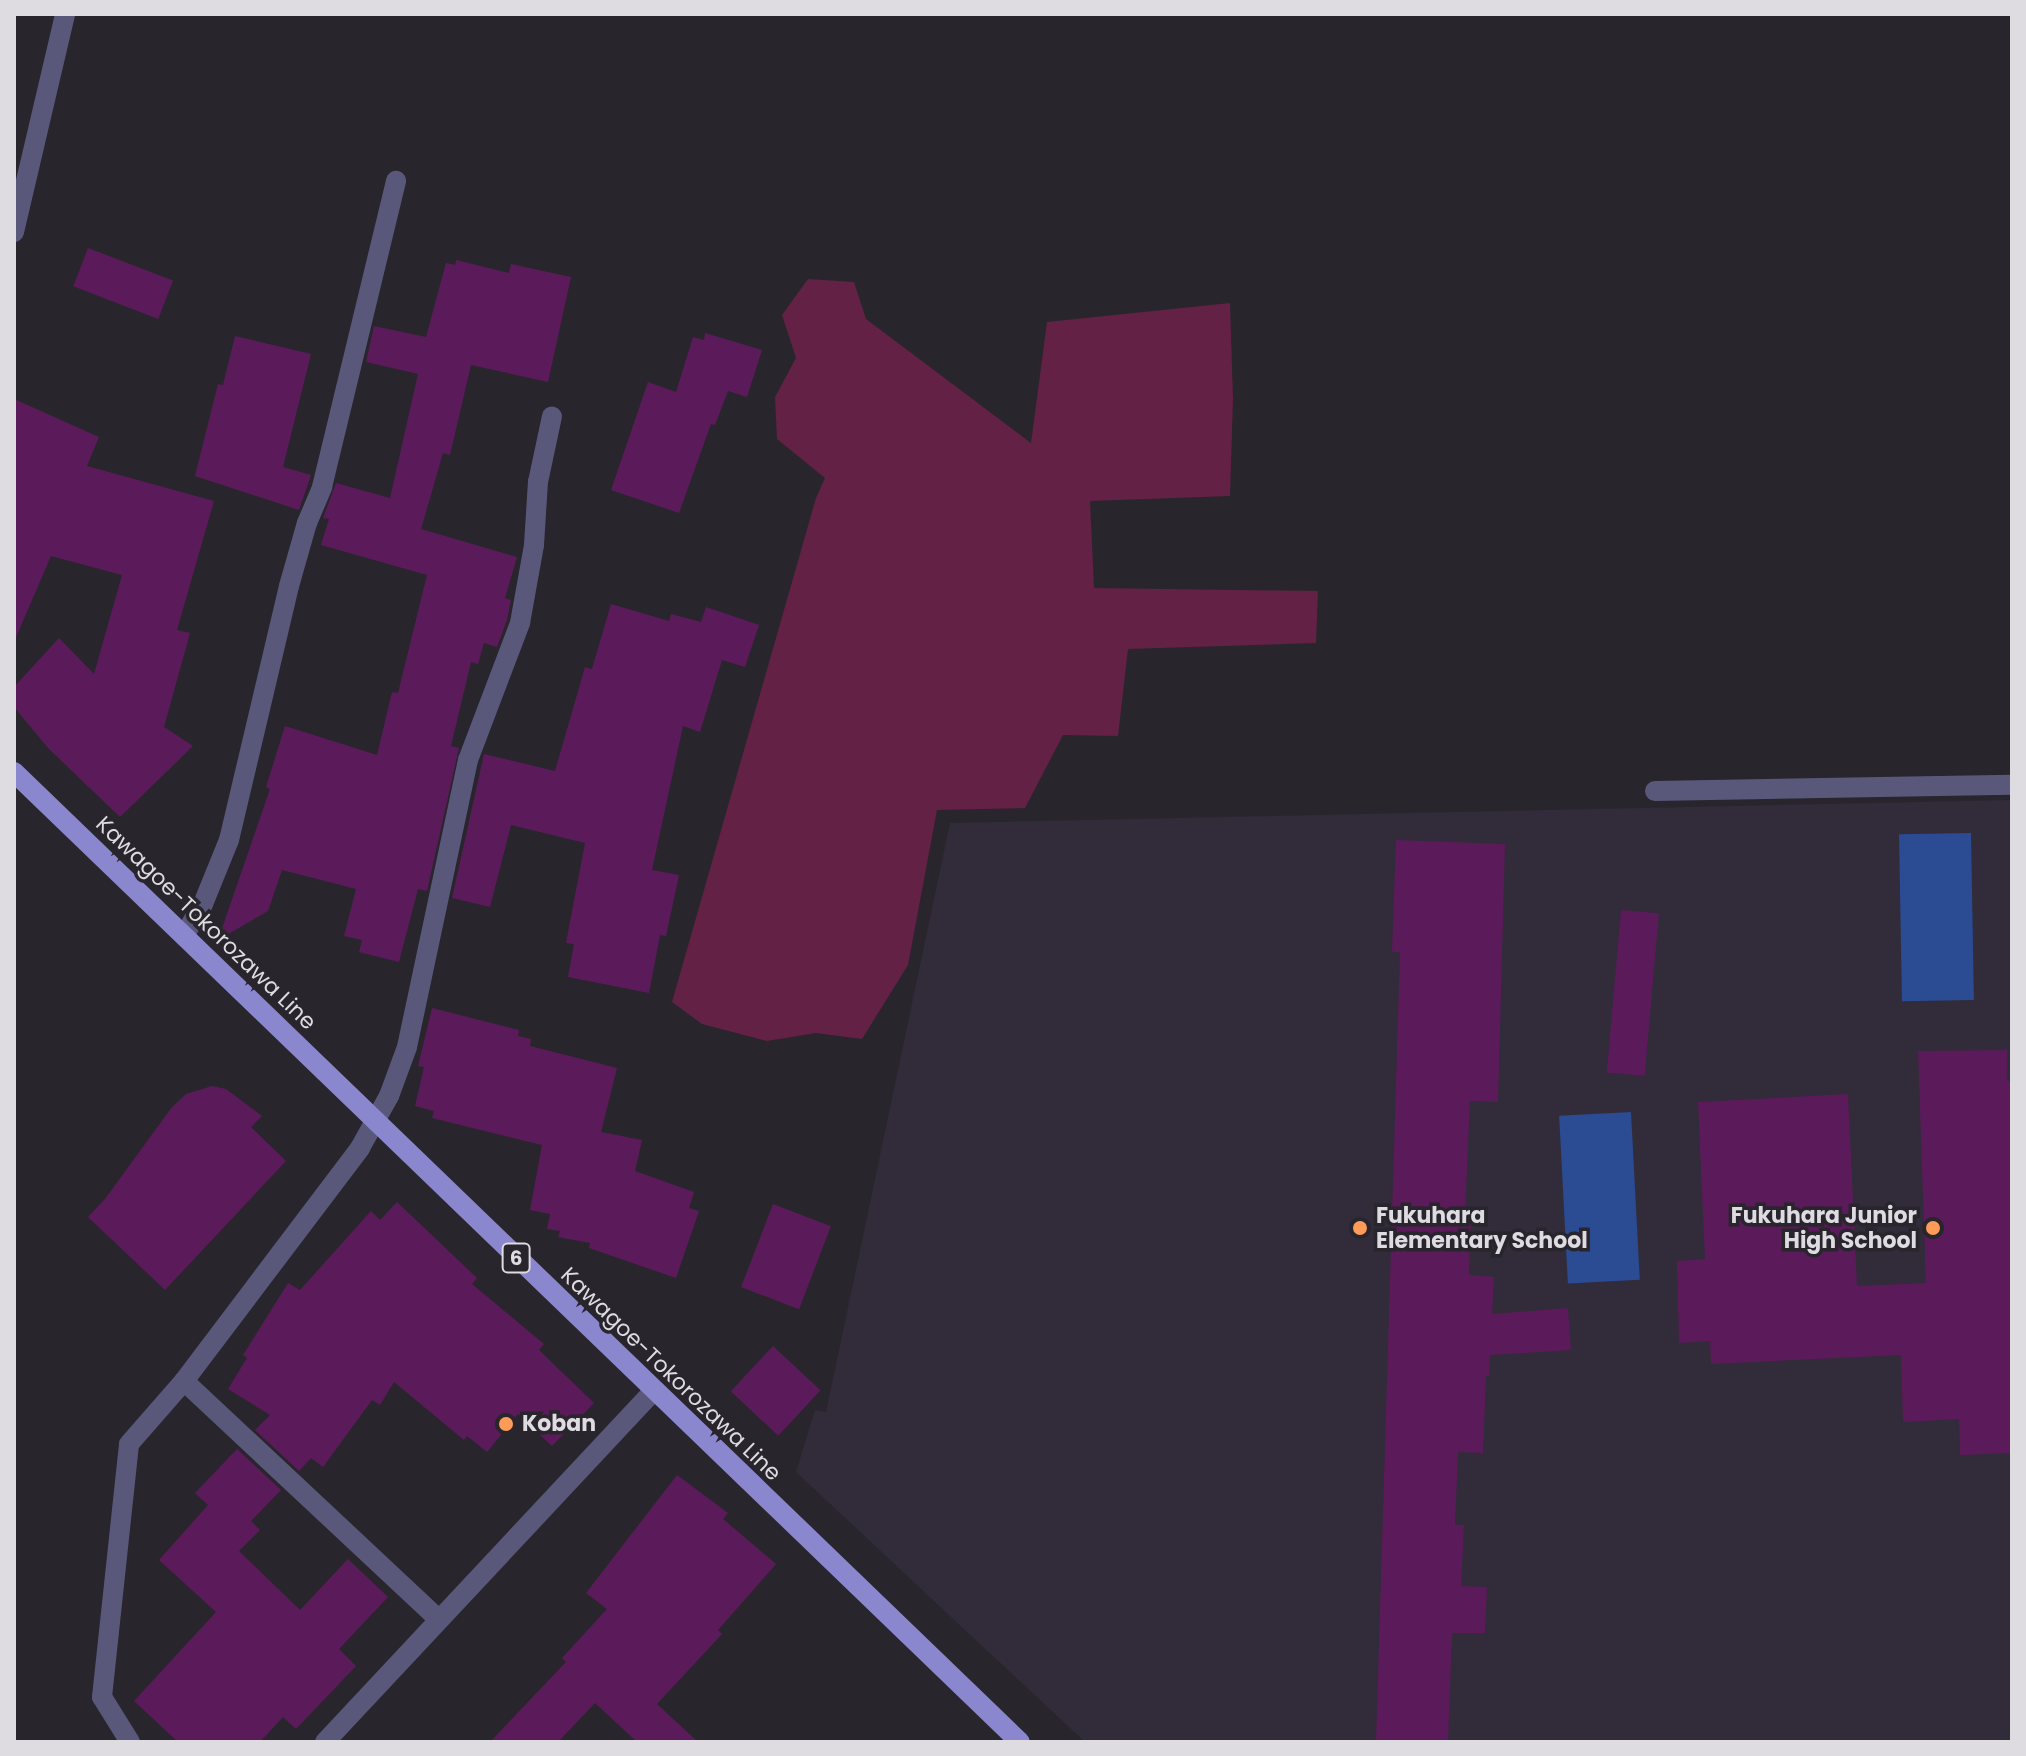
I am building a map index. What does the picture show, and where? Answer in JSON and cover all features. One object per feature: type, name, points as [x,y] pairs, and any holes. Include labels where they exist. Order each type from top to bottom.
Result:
[{"type":"main road","name":"Kawagoe-Tokorozawa Line","points":[[14,772],[185,934],[653,1392],[1020,1742]]},
{"type":"street","points":[[14,232],[16,207],[65,14]]},
{"type":"street","points":[[185,934],[203,904],[229,840],[289,586],[307,523],[322,487],[396,181]]},
{"type":"street","points":[[130,1742],[102,1697],[129,1444],[184,1381],[376,1124],[407,1047],[468,760],[520,623],[534,545],[538,482],[552,416]]},
{"type":"street","points":[[1655,791],[2012,785]]},
{"type":"street","points":[[184,1381],[439,1620]]},
{"type":"street","points":[[325,1742],[653,1392]]},
{"type":"shaded area","points":[[808,279],[854,282],[866,319],[1031,443],[1047,322],[1230,303],[1233,399],[1230,496],[1090,501],[1094,588],[1318,591],[1316,643],[1128,649],[1118,736],[1063,735],[1025,808],[937,810],[908,965],[862,1039],[816,1033],[767,1041],[702,1024],[672,1002],[816,498],[825,478],[777,439],[775,397],[796,358],[782,315]]},
{"type":"shaded area","name":"Fukuhara Elementary School","points":[[2012,800],[2012,1742],[1085,1742],[796,1472],[815,1410],[826,1412],[950,823]]},
{"type":"water","points":[[1971,833],[1974,1000],[1902,1001],[1899,834]]},
{"type":"water","points":[[1631,1112],[1640,1280],[1568,1284],[1559,1116]]},
{"type":"building","points":[[88,248],[173,281],[158,319],[73,286]]},
{"type":"building","points":[[456,260],[509,273],[511,264],[571,277],[548,382],[471,365],[450,455],[443,453],[421,529],[517,557],[505,598],[511,600],[507,620],[497,647],[484,643],[478,664],[471,662],[451,746],[459,748],[427,891],[418,889],[399,962],[359,952],[362,940],[344,936],[356,889],[282,870],[268,911],[218,940],[270,789],[266,787],[285,726],[377,755],[392,692],[398,693],[427,575],[321,545],[329,519],[323,518],[336,483],[390,498],[418,374],[366,362],[374,326],[426,337],[446,263],[455,265]]},
{"type":"building","points":[[705,333],[762,350],[747,397],[728,391],[715,425],[711,424],[679,513],[611,490],[648,382],[676,392],[693,337],[704,340]]},
{"type":"building","points":[[235,336],[311,354],[283,467],[311,475],[299,510],[195,476],[218,384],[223,385]]},
{"type":"building","points":[[14,399],[99,437],[87,466],[214,501],[177,630],[190,633],[164,727],[193,746],[120,817],[48,748],[14,707],[14,687],[59,638],[94,674],[122,575],[51,556],[14,642]]},
{"type":"building","points":[[611,604],[669,621],[671,614],[701,622],[706,607],[759,625],[745,667],[722,660],[700,732],[683,726],[652,870],[679,875],[666,936],[660,935],[649,993],[568,977],[574,944],[566,943],[585,843],[511,825],[490,907],[452,898],[484,754],[555,771],[585,667],[592,669]]},
{"type":"building","points":[[1396,840],[1505,844],[1498,1102],[1470,1101],[1465,1213],[1471,1213],[1469,1275],[1494,1277],[1492,1314],[1568,1308],[1571,1350],[1490,1355],[1489,1376],[1486,1376],[1483,1453],[1458,1452],[1455,1525],[1464,1525],[1461,1586],[1487,1587],[1485,1633],[1452,1633],[1448,1742],[1376,1742],[1400,952],[1392,952]]},
{"type":"building","points":[[1621,910],[1659,913],[1645,1076],[1607,1072]]},
{"type":"building","points":[[432,1008],[519,1030],[518,1036],[531,1039],[530,1046],[617,1068],[601,1132],[642,1140],[635,1171],[694,1192],[689,1208],[699,1211],[676,1278],[589,1248],[590,1243],[558,1237],[560,1231],[547,1229],[550,1214],[530,1210],[542,1145],[432,1118],[434,1111],[415,1106],[424,1067],[418,1066]]},
{"type":"building","points":[[2007,1050],[2007,1081],[2012,1081],[2012,1453],[1960,1455],[1959,1419],[1903,1422],[1901,1355],[1711,1364],[1710,1341],[1679,1343],[1677,1261],[1705,1259],[1698,1102],[1848,1094],[1857,1286],[1926,1283],[1918,1051]]},
{"type":"building","points":[[212,1086],[226,1089],[262,1116],[251,1127],[286,1161],[165,1290],[88,1217],[105,1199],[172,1107],[186,1094]]},
{"type":"building","points":[[397,1202],[477,1278],[472,1284],[544,1344],[539,1350],[594,1403],[552,1446],[518,1414],[487,1452],[467,1436],[464,1440],[394,1382],[380,1405],[372,1400],[323,1467],[311,1458],[299,1471],[255,1430],[270,1415],[228,1389],[247,1358],[243,1355],[288,1283],[300,1290],[371,1211],[380,1220]]},
{"type":"building","points":[[773,1204],[831,1226],[799,1309],[741,1287]]},
{"type":"building","points":[[773,1346],[821,1390],[778,1436],[731,1391]]},
{"type":"building","points":[[237,1449],[281,1490],[251,1521],[260,1530],[239,1551],[300,1610],[348,1559],[388,1597],[339,1649],[356,1666],[296,1729],[283,1717],[260,1742],[178,1742],[134,1701],[216,1612],[159,1560],[208,1505],[195,1493]]},
{"type":"building","points":[[677,1475],[728,1513],[723,1519],[776,1564],[718,1630],[722,1634],[657,1704],[698,1742],[637,1742],[595,1703],[558,1742],[490,1742],[566,1662],[562,1658],[607,1609],[586,1593]]},
{"type":"place","name":"Fukuhara Elementary School","points":[[1360,1228]]},
{"type":"place","name":"Fukuhara Junior High School","points":[[1933,1228]]},
{"type":"place","name":"Koban","points":[[506,1424]]}]
